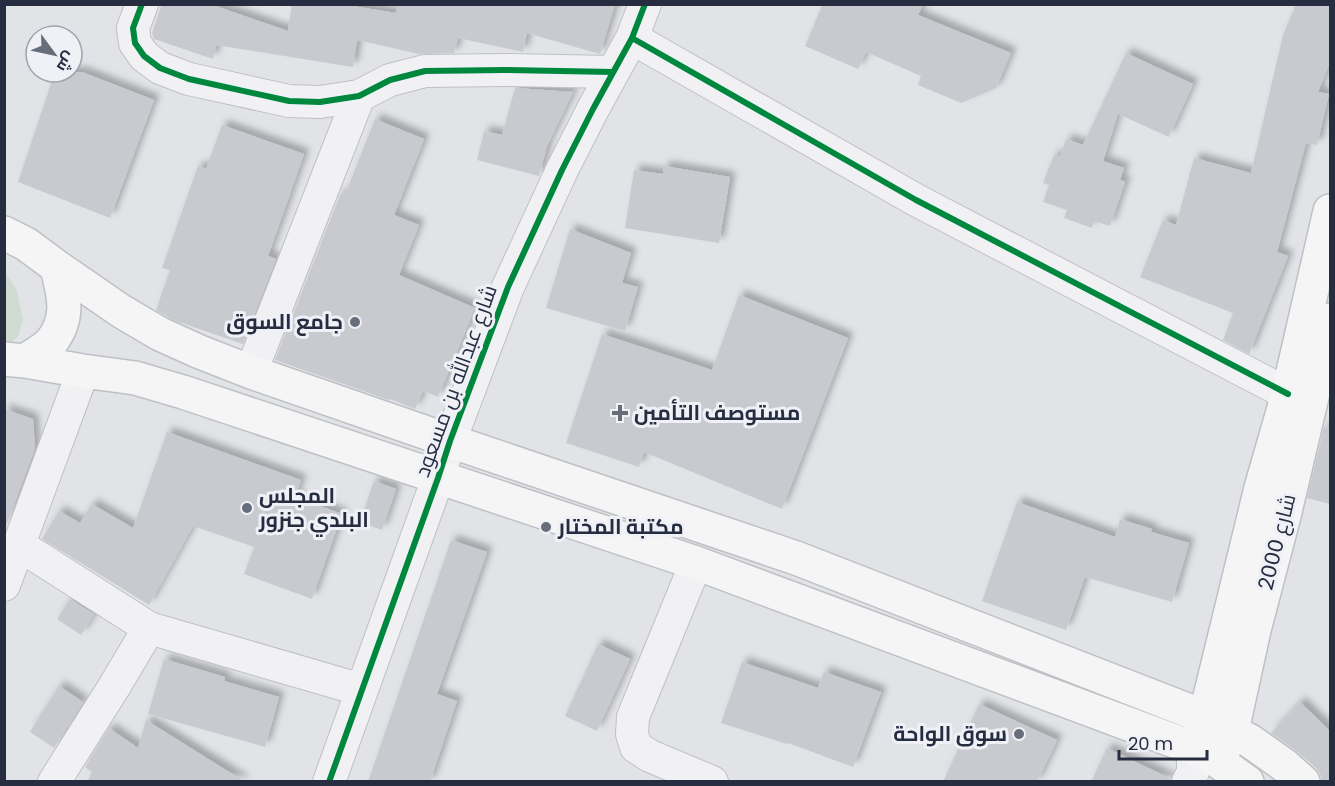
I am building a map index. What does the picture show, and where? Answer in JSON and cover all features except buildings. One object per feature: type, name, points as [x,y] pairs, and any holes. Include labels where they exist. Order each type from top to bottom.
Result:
[{"type":"main road","points":[[1218,724],[1262,488],[1288,394],[1330,211]]},
{"type":"main road","points":[[4,233],[26,244],[122,311],[160,334],[200,352],[450,441],[796,558],[1218,724],[1250,741],[1284,765],[1303,782]]},
{"type":"main road","points":[[15,360],[51,342],[62,322],[65,302],[57,267]]},
{"type":"main road","name":"شارع 2000","points":[[1198,766],[1218,724],[1254,630],[1284,516],[1324,382],[1330,320]]},
{"type":"main road","points":[[15,360],[135,378],[183,392],[696,563],[1198,766],[1247,782]]},
{"type":"street","points":[[142,4],[133,28],[135,43],[144,56],[160,68],[189,79],[289,101],[320,102],[359,96],[390,80],[425,71],[613,72]]},
{"type":"street","name":"شارع عبدالله بن مسعود","points":[[329,782],[450,441],[508,287],[592,109],[632,38],[645,4]]},
{"type":"street","points":[[632,38],[916,200],[1288,394]]},
{"type":"street","points":[[251,372],[359,96]]},
{"type":"street","points":[[4,585],[83,371]]},
{"type":"street","points":[[18,545],[149,628],[362,690]]},
{"type":"street","points":[[696,563],[633,717],[632,734],[636,747],[650,756],[712,782]]},
{"type":"street","points":[[54,782],[149,628]]},
{"type":"shaded area","points":[[4,270],[17,291],[23,319],[18,337],[5,346]]},
{"type":"cycle path","points":[[142,4],[133,28],[135,43],[144,56],[160,68],[189,79],[289,101],[320,102],[359,96],[390,80],[425,71],[613,72]]},
{"type":"cycle path","points":[[329,782],[450,441],[508,287],[562,170],[632,38],[645,4]]},
{"type":"cycle path","points":[[632,38],[916,200],[1288,394]]},
{"type":"place","name":"جامع السوق","points":[[355,322]]},
{"type":"place","name":"مستوصف التأمين","points":[[620,413]]},
{"type":"place","name":"المجلس البلدي جنزور","points":[[247,508]]},
{"type":"place","name":"مكتبة المختار","points":[[546,527]]},
{"type":"place","name":"سوق الواحة","points":[[1019,734]]}]
